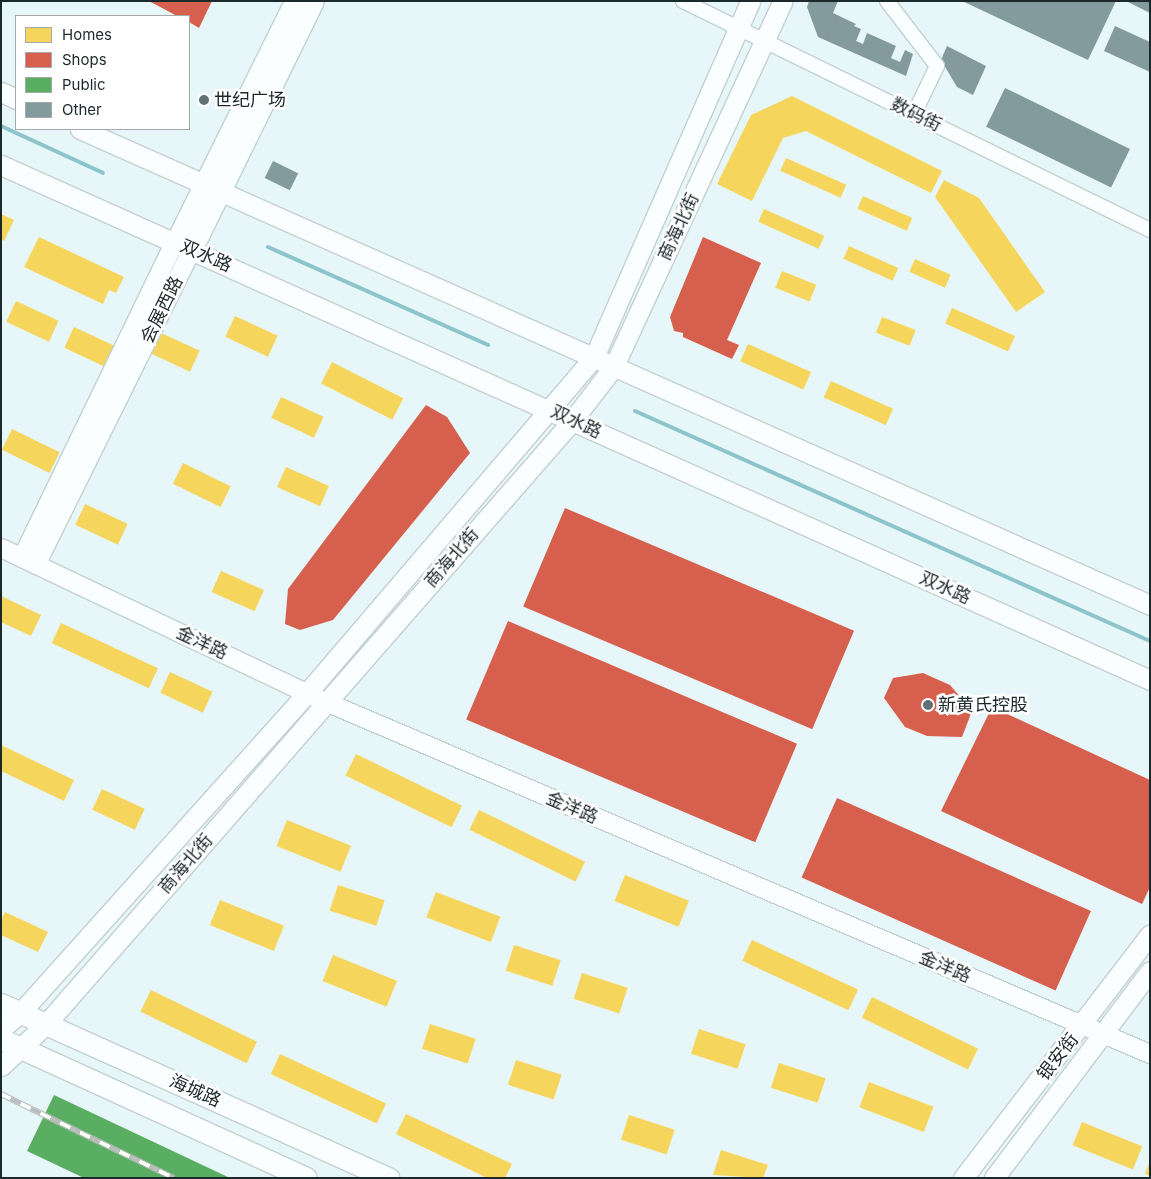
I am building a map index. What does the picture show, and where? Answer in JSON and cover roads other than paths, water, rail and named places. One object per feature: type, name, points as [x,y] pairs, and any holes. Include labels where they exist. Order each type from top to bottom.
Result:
[{"type":"main road","name":"会展西路","points":[[192,250],[212,187],[294,1]]},
{"type":"main road","name":"会展西路","points":[[175,242],[212,187],[314,1]]},
{"type":"main road","name":"商海北街","points":[[1,1029],[20,1013],[307,693],[547,409],[594,357],[750,1]]},
{"type":"main road","name":"商海北街","points":[[1,1066],[10,1043],[46,1024],[572,421],[614,366],[783,1]]},
{"type":"main road","points":[[1,92],[15,99]]},
{"type":"main road","points":[[82,130],[1150,605]]},
{"type":"main road","name":"双水路","points":[[1,165],[1150,680]]},
{"type":"main road","name":"银安街","points":[[963,1178],[1082,1026],[1150,934]]},
{"type":"main road","name":"银安街","points":[[994,1178],[1150,971]]},
{"type":"main road","name":"海城路","points":[[1,1004],[389,1178]]},
{"type":"main road","name":"海城路","points":[[10,1043],[306,1178]]},
{"type":"street","name":"数码街","points":[[683,1],[1150,230]]},
{"type":"street","points":[[887,1],[937,66],[914,114]]},
{"type":"street","name":"会展西路","points":[[29,561],[175,242]]},
{"type":"street","name":"会展西路","points":[[29,561],[192,250]]},
{"type":"street","name":"金洋路","points":[[1,548],[326,702],[1150,1054]]},
{"type":"waterway","points":[[1,126],[103,173]]},
{"type":"waterway","points":[[268,247],[488,345]]},
{"type":"waterway","points":[[635,411],[1150,641]]},
{"type":"railway","points":[[1,1094],[174,1178]]},
{"type":"place","name":"世纪广场","points":[[204,100]]},
{"type":"place","name":"新黄氏控股","points":[[928,705]]}]
